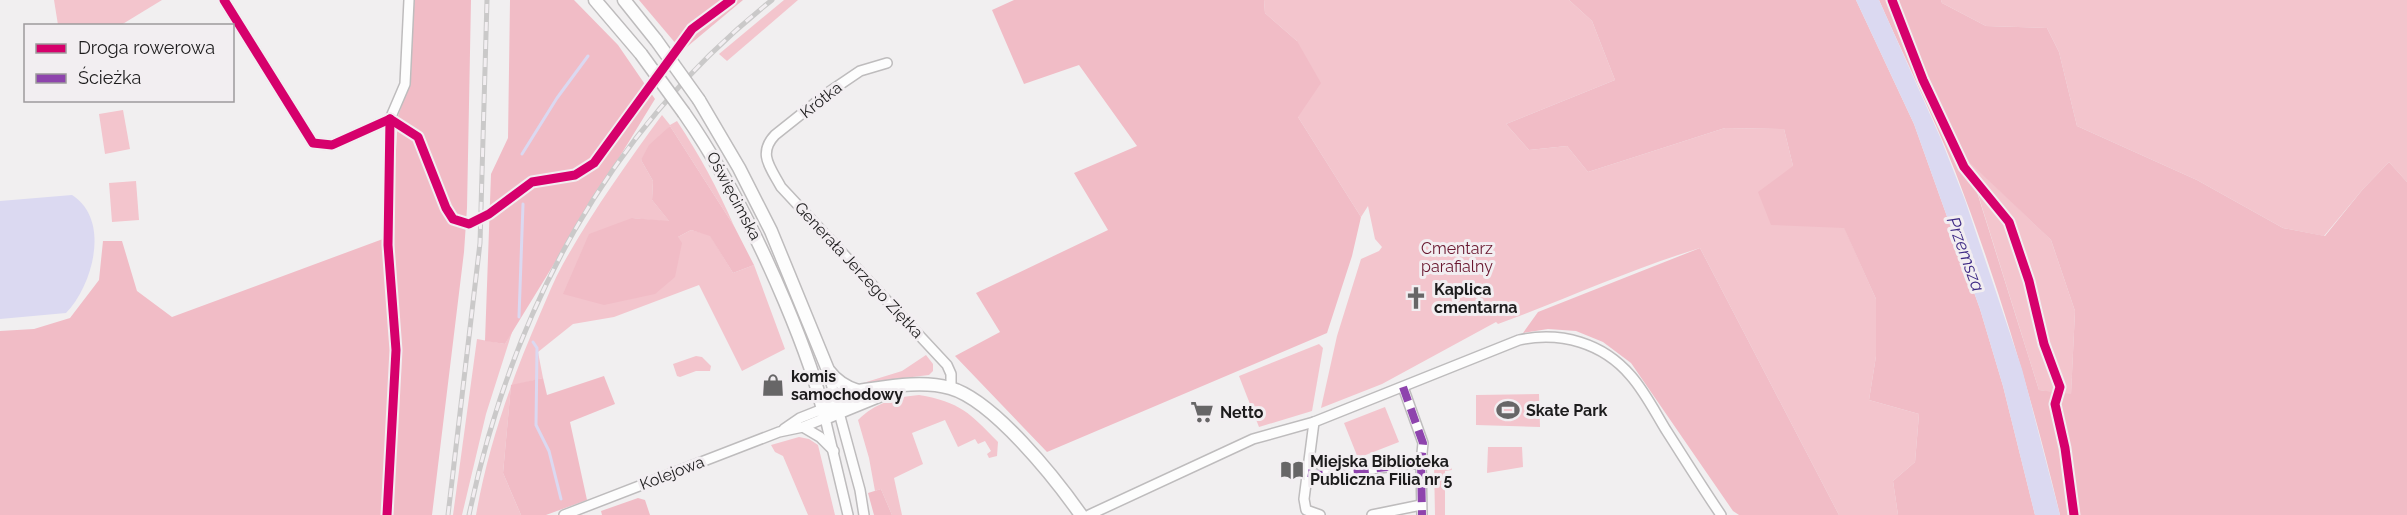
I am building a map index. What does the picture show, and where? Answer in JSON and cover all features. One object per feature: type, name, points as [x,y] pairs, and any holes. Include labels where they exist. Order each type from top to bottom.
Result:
[{"type":"main road","name":"Oświęcimska","points":[[595,0],[641,54],[684,113],[724,175],[769,263],[799,336],[824,414]]},
{"type":"main road","name":"Oświęcimska","points":[[624,0],[699,100],[738,168],[771,231],[828,370],[840,383],[858,391]]},
{"type":"main road","points":[[858,391],[927,385],[951,388],[970,397],[994,416],[1036,459],[1081,515]]},
{"type":"main road","points":[[824,414],[899,386]]},
{"type":"street","points":[[224,0],[313,143],[332,145],[390,119],[405,84],[409,0]]},
{"type":"street","name":"Krótka","points":[[765,150],[775,135],[829,92],[860,71],[887,63]]},
{"type":"street","name":"Generała Jerzego Ziętka","points":[[765,150],[768,164],[781,187],[947,365],[951,374],[951,388]]},
{"type":"street","points":[[1089,515],[1253,439],[1314,422],[1520,340],[1547,336],[1561,336],[1582,342],[1606,354],[1631,375],[1721,515]]},
{"type":"street","name":"Oświęcimska","points":[[828,370],[864,515]]},
{"type":"street","points":[[1371,515],[1422,510],[1423,443],[1403,387]]},
{"type":"street","points":[[838,408],[858,391]]},
{"type":"street","name":"Oświęcimska","points":[[824,414],[835,452],[848,515]]},
{"type":"street","name":"Kolejowa","points":[[564,515],[779,432],[803,427],[824,414]]},
{"type":"street","name":"Kolejowa","points":[[779,432],[800,418],[824,414]]},
{"type":"street","points":[[1314,422],[1304,499],[1306,510],[1320,515]]},
{"type":"street","points":[[803,427],[820,437],[835,452]]},
{"type":"street","points":[[1308,473],[1321,475],[1421,463]]},
{"type":"green space","points":[[54,0],[162,0],[123,24],[58,24]]},
{"type":"green space","points":[[784,0],[798,0],[727,61],[719,54]]},
{"type":"green space","name":"Cmentarz parafialny","points":[[1264,0],[1569,0],[1592,21],[1615,80],[1506,124],[1529,150],[1567,146],[1588,172],[1725,128],[1784,129],[1793,166],[1844,227],[1876,299],[1876,356],[1869,400],[1919,414],[1915,462],[1893,481],[1898,515],[1839,515],[1700,248],[1498,324],[1496,322],[1382,384],[1321,408],[1337,336],[1361,259],[1379,251],[1382,247],[1375,239],[1368,206],[1361,217],[1298,117],[1297,41],[1265,13]]},
{"type":"green space","points":[[1941,0],[2407,0],[2407,182],[2389,162],[2324,236],[2283,228],[2197,180],[2077,126],[2059,52],[2047,28],[1986,26],[1942,3]]},
{"type":"green space","points":[[123,110],[130,149],[105,154],[99,114]]},
{"type":"green space","points":[[662,115],[670,125],[677,121],[708,172],[734,226],[670,126],[641,160],[653,181],[652,200],[670,222],[632,218],[678,237],[691,230],[710,235],[733,273],[754,265],[785,349],[742,371],[699,285],[614,317],[573,324],[538,352],[543,378],[511,386],[554,283],[586,226]]},
{"type":"green space","points":[[1967,159],[2051,240],[2075,311],[2071,395],[2039,390]]},
{"type":"green space","points":[[136,181],[139,220],[112,222],[109,183]]},
{"type":"green space","points":[[513,329],[486,414],[462,515],[453,515],[477,339],[505,344]]},
{"type":"green space","points":[[1319,344],[1323,348],[1312,411],[1259,427],[1239,376]]},
{"type":"green space","points":[[926,355],[933,364],[933,371],[929,375],[863,383],[902,371]]},
{"type":"green space","points":[[696,356],[702,357],[711,366],[710,371],[696,371],[677,376],[673,364]]},
{"type":"green space","points":[[511,387],[503,473],[521,515],[476,515],[487,463]]},
{"type":"green space","name":"Skate Park","points":[[1539,394],[1540,427],[1476,425],[1476,395]]},
{"type":"green space","points":[[919,395],[945,401],[972,416],[998,442],[997,456],[989,458],[987,454],[991,451],[985,441],[978,444],[975,439],[958,447],[945,420],[912,433],[923,464],[894,478],[902,515],[892,515],[881,489],[875,491],[869,458],[858,420],[871,409],[886,402]]},
{"type":"green space","points":[[1385,407],[1399,442],[1358,458],[1344,423]]},
{"type":"green space","points":[[799,437],[809,439],[818,445],[835,515],[808,515],[783,456],[775,452],[771,445]]},
{"type":"green space","points":[[1488,447],[1522,447],[1523,467],[1487,473]]},
{"type":"green space","points":[[1435,455],[1448,460],[1452,470],[1445,471],[1445,515],[1435,515],[1434,462],[1426,461]]},
{"type":"shaded area","points":[[412,0],[471,0],[464,252],[432,515],[0,515],[0,331],[34,329],[70,318],[99,280],[103,241],[122,241],[137,291],[172,317],[391,236],[398,116],[411,80]]},
{"type":"shaded area","points":[[510,0],[574,0],[618,45],[655,99],[505,344],[485,341],[491,174],[508,138]]},
{"type":"shaded area","points":[[639,0],[743,0],[682,51]]},
{"type":"shaded area","points":[[1014,0],[1264,0],[1265,13],[1297,41],[1321,83],[1298,117],[1361,217],[1352,256],[1327,333],[1047,452],[955,356],[1000,332],[976,293],[1108,230],[1074,173],[1137,146],[1079,65],[1024,84],[992,10]]},
{"type":"shaded area","points":[[1569,0],[1856,0],[1914,124],[1980,309],[2003,386],[2035,515],[1898,515],[1893,481],[1915,462],[1919,414],[1869,400],[1876,356],[1876,299],[1844,228],[1771,225],[1758,192],[1793,166],[1784,129],[1725,128],[1588,172],[1567,146],[1529,150],[1506,124],[1615,80],[1592,21]]},
{"type":"shaded area","points":[[1879,0],[1941,0],[1942,3],[1986,26],[2047,28],[2059,52],[2077,126],[2197,180],[2283,228],[2325,236],[2363,189],[2389,162],[2407,182],[2407,515],[2060,515],[2026,384],[1971,213],[1946,149]],"holes":[[[1967,160],[2051,240],[2075,311],[2071,394],[2039,390]]]},
{"type":"shaded area","points":[[670,126],[734,226],[754,265],[733,273],[710,236],[691,230],[678,237],[682,243],[675,277],[655,294],[604,305],[563,294],[589,234],[632,218],[669,221],[652,200],[653,181],[641,160],[649,145]]},
{"type":"shaded area","points":[[1700,248],[1839,515],[1739,515],[1733,511],[1631,363],[1603,342],[1576,331],[1548,329],[1523,333],[1538,312]]},
{"type":"shaded area","points":[[604,376],[615,404],[570,422],[587,500],[546,515],[521,515],[503,473],[511,385],[543,378],[547,395]]},
{"type":"shaded area","points":[[881,489],[892,515],[874,515],[868,493]]},
{"type":"shaded area","points":[[638,498],[645,500],[650,515],[602,515],[601,511]]},
{"type":"water","name":"Przemsza","points":[[1856,0],[1879,0],[1941,139],[1965,200],[2022,369],[2060,515],[2035,515],[2003,386],[1980,309],[1914,124]]},
{"type":"water","points":[[72,195],[84,206],[91,220],[94,236],[94,253],[90,270],[76,301],[66,313],[0,319],[0,201]]},
{"type":"waterway","points":[[522,154],[557,98],[588,56]]},
{"type":"waterway","points":[[519,317],[523,204]]},
{"type":"waterway","points":[[533,342],[537,348],[536,425],[549,451],[561,499]]},
{"type":"railway","points":[[448,515],[480,243],[487,0]]},
{"type":"railway","points":[[469,515],[488,440],[511,367],[540,297],[575,230],[615,167],[661,107],[713,51],[772,0]]},
{"type":"marked path","points":[[1403,387],[1423,443],[1421,463]]},
{"type":"marked path","points":[[1308,473],[1321,475],[1421,463],[1422,515]]},
{"type":"cycle path","points":[[224,0],[313,143],[332,145],[390,119]]},
{"type":"cycle path","points":[[390,119],[418,137],[446,208],[453,219],[469,224],[489,214],[532,182],[575,175],[594,163],[692,29],[731,0]]},
{"type":"cycle path","points":[[1892,0],[1923,80],[1964,167],[2009,222],[2029,281],[2044,344],[2060,387],[2055,404],[2065,448],[2074,515]]},
{"type":"cycle path","points":[[387,515],[396,350],[388,245],[390,119]]},
{"type":"place","name":"Kaplica cmentarna","points":[[1416,298]]},
{"type":"place","name":"komis samochodowy","points":[[773,385]]},
{"type":"place","name":"Skate Park","points":[[1508,410]]},
{"type":"place","name":"Netto","points":[[1202,412]]},
{"type":"place","name":"Miejska Biblioteka Publiczna Filia nr 5","points":[[1292,470]]}]
